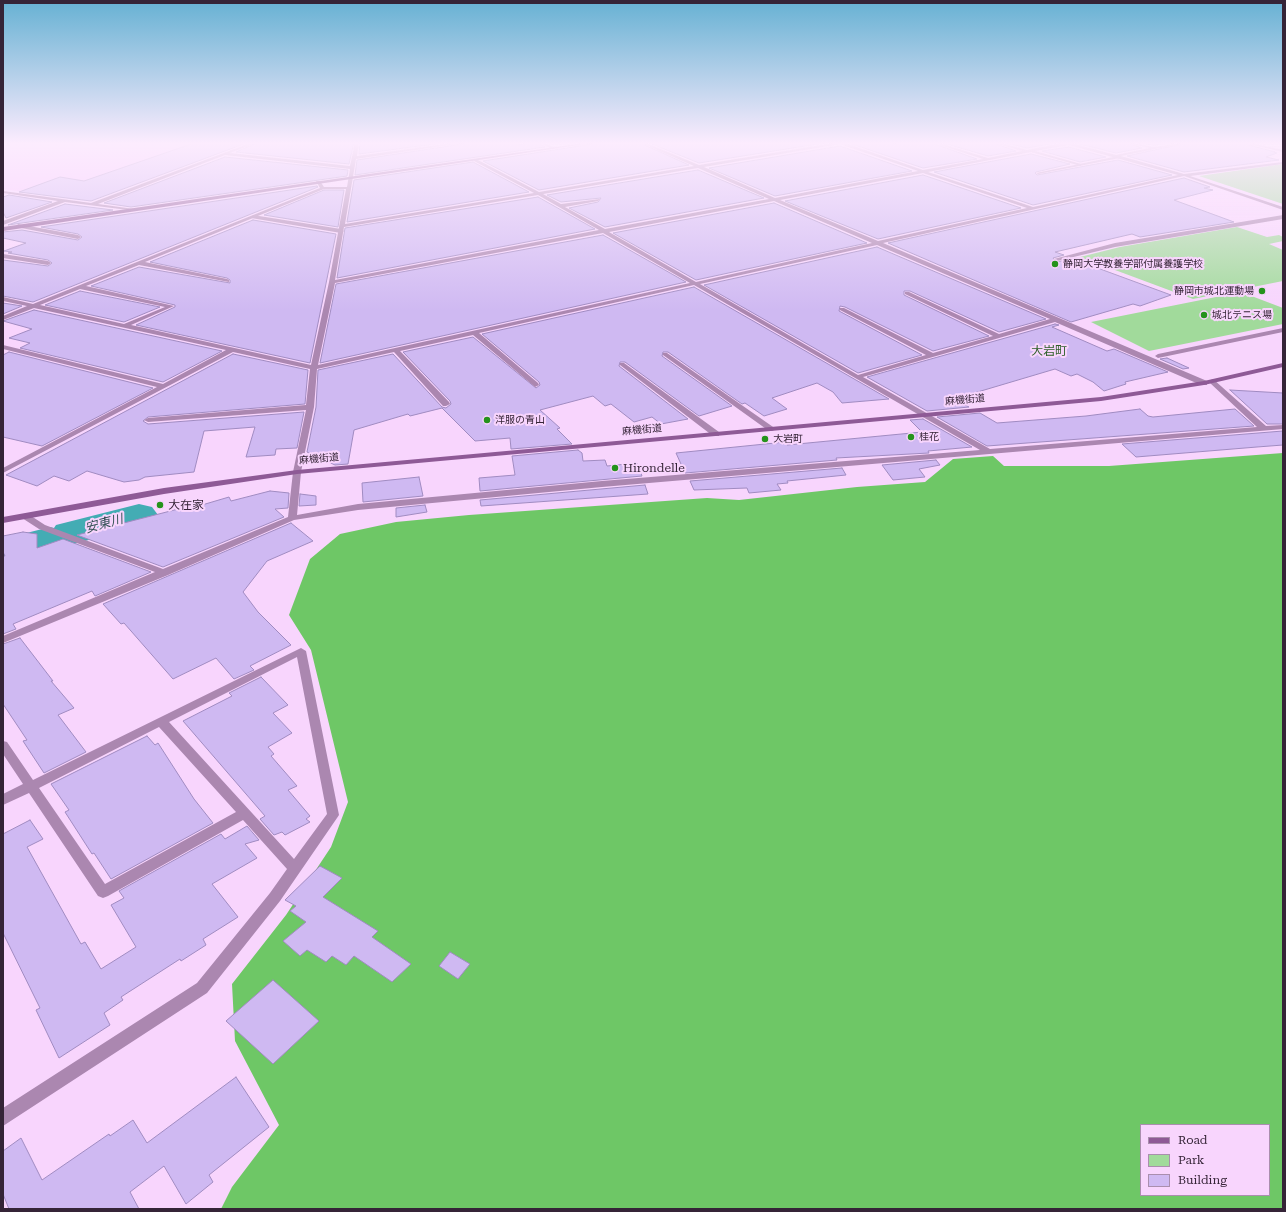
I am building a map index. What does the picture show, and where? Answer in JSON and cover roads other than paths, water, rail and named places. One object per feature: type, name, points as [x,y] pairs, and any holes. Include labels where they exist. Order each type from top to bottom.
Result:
[{"type":"street","points":[[48,199],[134,210]]},
{"type":"street","points":[[92,204],[106,199]]},
{"type":"street","points":[[3,229],[209,199]]},
{"type":"street","points":[[3,318],[298,199]]},
{"type":"street","points":[[292,518],[297,472],[310,407],[314,368],[332,282],[346,199]]},
{"type":"street","points":[[253,217],[342,228],[507,199]]},
{"type":"street","points":[[548,199],[988,451]]},
{"type":"street","points":[[332,282],[775,199],[1204,383]]},
{"type":"street","points":[[1003,199],[1032,208]]},
{"type":"street","points":[[3,299],[314,368],[1075,199]]},
{"type":"street","points":[[1253,199],[1283,209]]},
{"type":"street","points":[[561,206],[598,200]]},
{"type":"street","points":[[3,223],[65,201]]},
{"type":"street","points":[[1057,259],[1115,245],[1283,217]]},
{"type":"street","points":[[18,226],[78,238]]},
{"type":"street","points":[[3,256],[48,263]]},
{"type":"street","points":[[140,263],[227,281]]},
{"type":"street","points":[[80,287],[171,306],[124,326]]},
{"type":"street","points":[[907,293],[999,336]]},
{"type":"street","points":[[842,309],[932,355]]},
{"type":"street","points":[[857,377],[1057,319]]},
{"type":"street","points":[[1158,356],[1283,330]]},
{"type":"street","points":[[474,332],[535,385]]},
{"type":"street","points":[[3,347],[164,386]]},
{"type":"street","points":[[3,472],[232,350]]},
{"type":"street","points":[[395,350],[446,404]]},
{"type":"street","points":[[665,354],[772,429]]},
{"type":"street","points":[[622,364],[716,434]]},
{"type":"street","name":"麻機街道","points":[[3,520],[164,491],[297,472],[1101,399],[1204,383],[1283,365]]},
{"type":"street","points":[[1213,381],[1263,428]]},
{"type":"street","points":[[148,420],[310,407]]},
{"type":"street","points":[[3,640],[165,573],[292,518],[358,507],[988,451],[1283,427]]},
{"type":"street","points":[[25,516],[42,527],[165,573]]},
{"type":"street","points":[[3,800],[301,651],[333,814],[275,897],[202,988],[3,1118]]},
{"type":"street","points":[[161,721],[295,869]]},
{"type":"street","points":[[3,745],[30,787],[103,892],[245,814]]},
{"type":"waterway","name":"安東川","points":[[70,533],[139,515]]},
{"type":"waterway","name":"安東川","points":[[3,551],[50,539]]},
{"type":"place","name":"静岡大学教養学部付属養護学校","points":[[1055,264]]},
{"type":"place","name":"静岡市城北運動場","points":[[1262,291]]},
{"type":"place","name":"城北テニス場","points":[[1204,315]]},
{"type":"place","name":"洋服の青山","points":[[487,420]]},
{"type":"place","name":"桂花","points":[[911,437]]},
{"type":"place","name":"大岩町","points":[[765,439]]},
{"type":"place","name":"Hirondelle","points":[[615,468]]},
{"type":"place","name":"大在家","points":[[160,505]]},
{"type":"district","name":"大岩町","points":[[1049,351]]}]
